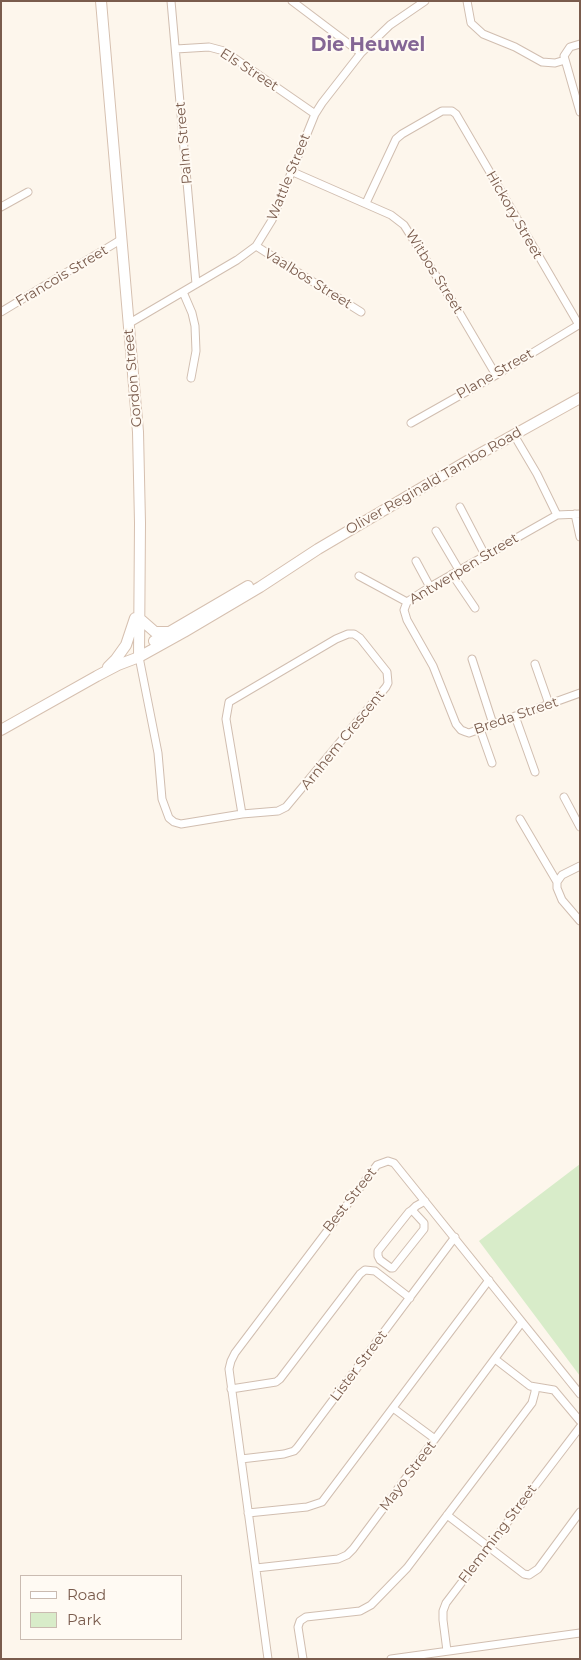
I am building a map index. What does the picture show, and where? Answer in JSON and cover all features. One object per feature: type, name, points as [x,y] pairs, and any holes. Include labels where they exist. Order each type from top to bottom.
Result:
[{"type":"main road","name":"Gordon Street","points":[[100,1],[138,432],[139,653]]},
{"type":"main road","name":"Oliver Reginald Tambo Road","points":[[1,730],[260,587],[290,566],[466,462],[580,398]]},
{"type":"main road","name":"Oliver Reginald Tambo Road","points":[[139,653],[168,632],[257,581],[290,566]]},
{"type":"main road","points":[[97,676],[116,659],[126,645],[140,601]]},
{"type":"main road","points":[[139,618],[155,632],[168,632]]},
{"type":"street","name":"Palm Street","points":[[171,1],[196,284]]},
{"type":"street","points":[[292,1],[361,53]]},
{"type":"street","name":"Wattle Street","points":[[128,324],[237,260],[256,246],[272,220],[315,114],[361,53],[390,25],[425,1]]},
{"type":"street","points":[[467,1],[471,23],[483,34],[514,47],[542,62],[554,63],[565,60]]},
{"type":"street","points":[[580,44],[570,47],[566,51],[565,60],[580,112]]},
{"type":"street","name":"Els Street","points":[[176,49],[209,47],[224,51],[315,114]]},
{"type":"street","name":"Hickory Street","points":[[366,203],[396,139],[446,110],[456,114],[579,325]]},
{"type":"street","name":"Witbos Street","points":[[292,172],[366,203],[391,215],[404,225],[496,374]]},
{"type":"street","points":[[1,207],[28,192]]},
{"type":"street","name":"Francois Street","points":[[1,312],[122,239]]},
{"type":"street","name":"Vaalbos Street","points":[[256,246],[361,312]]},
{"type":"street","points":[[183,292],[192,313],[196,333],[196,351],[191,378]]},
{"type":"street","name":"Plane Street","points":[[410,423],[579,325]]},
{"type":"street","points":[[514,436],[557,515],[577,514],[580,538]]},
{"type":"street","points":[[460,507],[485,555]]},
{"type":"street","name":"Antwerpen Street","points":[[433,666],[405,616],[404,610],[407,602],[452,574],[557,515]]},
{"type":"street","points":[[436,531],[459,570]]},
{"type":"street","points":[[416,561],[430,587]]},
{"type":"street","points":[[452,574],[475,608]]},
{"type":"street","points":[[359,576],[407,602]]},
{"type":"street","name":"Arnhem Crescent","points":[[174,822],[189,824],[242,814],[278,811],[286,807],[388,683],[387,672],[364,643],[354,634],[348,634],[336,639],[233,699],[227,707],[226,719],[242,814]]},
{"type":"street","name":"Gordon Street","points":[[139,653],[158,753],[162,800],[169,818],[174,822]]},
{"type":"street","points":[[472,659],[493,724]]},
{"type":"street","points":[[535,664],[549,704]]},
{"type":"street","name":"Breda Street","points":[[433,666],[458,727],[466,732],[480,729],[580,693]]},
{"type":"street","points":[[515,716],[535,772]]},
{"type":"street","points":[[480,729],[492,763]]},
{"type":"street","points":[[564,797],[580,827]]},
{"type":"street","points":[[520,819],[557,882],[557,888],[562,900],[580,921]]},
{"type":"street","points":[[557,882],[562,875],[580,866]]},
{"type":"street","name":"Best Street","points":[[231,1389],[230,1360],[377,1165],[388,1161],[394,1163],[455,1237],[580,1394]]},
{"type":"street","points":[[412,1210],[424,1224],[424,1228],[393,1268],[391,1268],[380,1260],[378,1251],[412,1210],[425,1201]]},
{"type":"street","name":"Lister Street","points":[[241,1459],[284,1454],[298,1448],[455,1237]]},
{"type":"street","points":[[268,1659],[231,1389],[276,1382],[280,1379],[365,1270],[375,1271],[410,1298]]},
{"type":"street","points":[[248,1513],[308,1507],[322,1502],[489,1280]]},
{"type":"street","name":"Mayo Street","points":[[256,1568],[338,1560],[353,1550],[522,1322]]},
{"type":"street","points":[[495,1359],[535,1387],[554,1390],[580,1421]]},
{"type":"street","points":[[303,1659],[298,1627],[300,1621],[306,1617],[360,1611],[367,1608],[407,1568],[532,1403],[535,1396],[535,1387]]},
{"type":"street","points":[[393,1408],[435,1439]]},
{"type":"street","name":"Flemming Street","points":[[447,1651],[443,1620],[443,1611],[446,1603],[580,1427]]},
{"type":"street","points":[[447,1515],[524,1574],[529,1575],[538,1569],[580,1512]]},
{"type":"street","points":[[391,1659],[580,1632]]},
{"type":"green space","points":[[580,1164],[580,1376],[479,1241]]},
{"type":"district","name":"Die Heuwel","points":[[368,45]]}]
